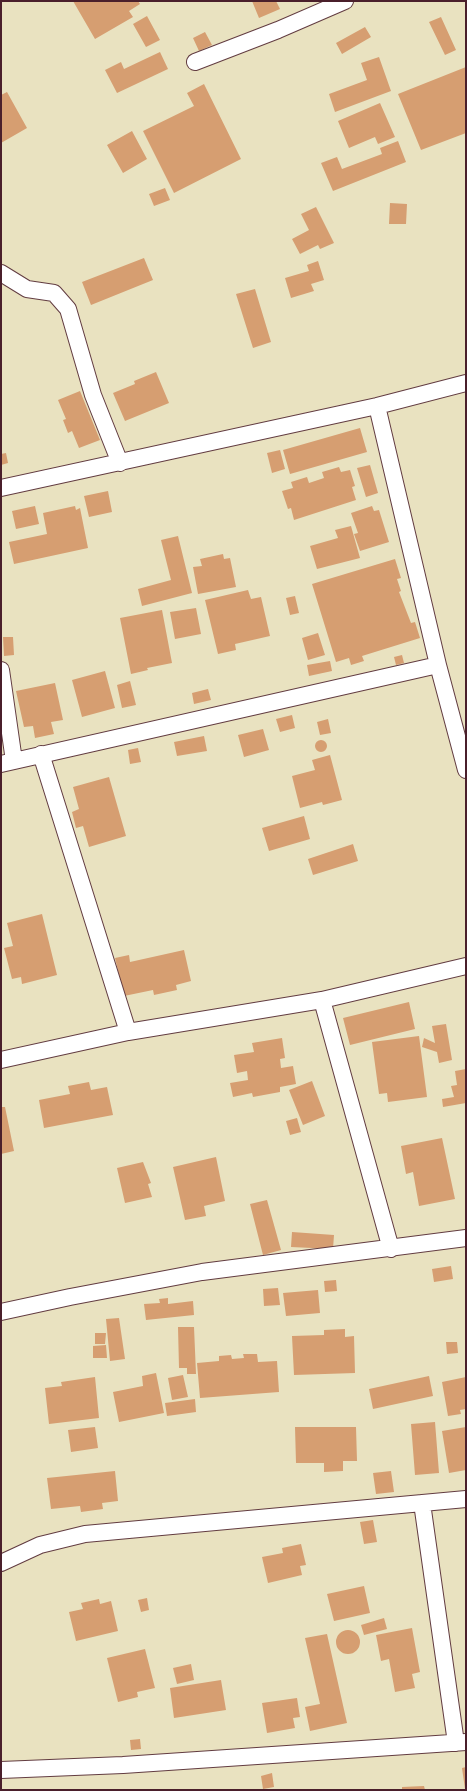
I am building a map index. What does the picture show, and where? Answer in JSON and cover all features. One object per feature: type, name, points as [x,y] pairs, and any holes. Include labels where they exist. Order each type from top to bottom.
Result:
[{"type":"street","points":[[195,62],[278,30],[345,1]]},
{"type":"street","points":[[1,273],[27,289],[54,293],[68,309],[93,395],[120,463]]},
{"type":"street","points":[[1,488],[377,406],[466,383]]},
{"type":"street","points":[[377,406],[438,665],[466,770]]},
{"type":"street","points":[[1,670],[8,762],[438,665]]},
{"type":"street","points":[[41,754],[128,1032]]},
{"type":"street","points":[[1,1060],[128,1032],[322,1000],[466,966]]},
{"type":"street","points":[[322,1000],[391,1249]]},
{"type":"street","points":[[1,1312],[70,1297],[202,1272],[391,1249],[466,1238]]},
{"type":"street","points":[[1,1563],[40,1545],[85,1534],[466,1499]]},
{"type":"street","points":[[1,1770],[123,1765],[461,1742],[422,1503]]},
{"type":"building","points":[[73,1],[138,1],[140,4],[129,11],[133,17],[95,39]]},
{"type":"building","points":[[252,1],[276,1],[280,9],[259,18]]},
{"type":"building","points":[[147,16],[160,40],[146,47],[133,24]]},
{"type":"building","points":[[441,17],[456,50],[445,55],[429,22]]},
{"type":"building","points":[[365,27],[371,37],[342,54],[336,43]]},
{"type":"building","points":[[205,32],[212,45],[199,51],[193,38]]},
{"type":"building","points":[[160,52],[168,69],[117,93],[105,70],[121,62],[124,69]]},
{"type":"building","points":[[379,57],[391,91],[335,112],[329,94],[367,80],[361,63]]},
{"type":"building","points":[[466,67],[466,133],[421,150],[398,94]]},
{"type":"building","points":[[204,84],[241,159],[174,193],[143,131],[194,106],[187,93]]},
{"type":"building","points":[[7,92],[27,128],[1,143],[1,95]]},
{"type":"building","points":[[380,103],[395,137],[378,144],[375,137],[349,148],[338,121]]},
{"type":"building","points":[[132,131],[147,159],[123,173],[107,145]]},
{"type":"building","points":[[398,141],[406,162],[333,191],[321,163],[337,157],[342,169],[382,154],[380,148]]},
{"type":"building","points":[[165,188],[170,200],[154,206],[149,194]]},
{"type":"building","points":[[390,203],[407,204],[406,224],[389,224]]},
{"type":"building","points":[[316,207],[334,243],[320,249],[318,245],[300,254],[292,239],[309,230],[301,214]]},
{"type":"building","points":[[144,258],[153,280],[91,305],[82,282]]},
{"type":"building","points":[[318,261],[324,280],[311,284],[314,291],[291,298],[285,278],[309,271],[307,265]]},
{"type":"building","points":[[255,289],[271,342],[253,348],[236,294]]},
{"type":"building","points":[[156,372],[169,403],[125,421],[113,393],[135,384],[134,381]]},
{"type":"building","points":[[80,391],[100,440],[79,448],[72,431],[68,433],[63,420],[66,419],[58,400]]},
{"type":"building","points":[[360,428],[367,452],[290,474],[283,450]]},
{"type":"building","points":[[280,450],[285,469],[272,473],[267,453]]},
{"type":"building","points":[[6,453],[8,463],[1,465],[1,454]]},
{"type":"building","points":[[370,465],[378,493],[366,497],[357,468]]},
{"type":"building","points":[[339,467],[341,472],[350,470],[355,486],[352,487],[356,500],[294,520],[291,508],[288,509],[282,491],[293,488],[291,482],[307,477],[309,483],[324,478],[322,472]]},
{"type":"building","points":[[108,491],[112,512],[89,517],[84,496]]},
{"type":"building","points":[[35,506],[39,524],[16,529],[12,511]]},
{"type":"building","points":[[75,506],[76,510],[80,508],[88,548],[14,564],[9,542],[47,534],[43,513]]},
{"type":"building","points":[[372,506],[374,511],[379,510],[389,542],[360,551],[354,534],[358,533],[351,513]]},
{"type":"building","points":[[351,526],[360,558],[317,569],[310,546],[338,538],[335,530]]},
{"type":"building","points":[[178,536],[192,593],[142,606],[138,589],[171,580],[161,540]]},
{"type":"building","points":[[223,554],[224,559],[230,558],[236,587],[198,594],[193,567],[202,566],[200,559]]},
{"type":"building","points":[[395,559],[401,578],[397,579],[401,591],[399,592],[411,623],[415,622],[420,638],[362,656],[364,661],[351,665],[349,658],[336,662],[312,584]]},
{"type":"building","points":[[248,590],[251,599],[261,597],[270,636],[235,644],[236,650],[218,654],[205,600]]},
{"type":"building","points":[[295,596],[299,613],[290,615],[286,598]]},
{"type":"building","points":[[196,608],[201,634],[175,639],[170,612]]},
{"type":"building","points":[[162,610],[172,663],[147,668],[148,670],[131,674],[120,618]]},
{"type":"building","points":[[318,633],[325,655],[308,660],[302,638]]},
{"type":"building","points":[[3,637],[13,637],[14,655],[4,656]]},
{"type":"building","points":[[402,655],[404,663],[396,665],[394,657]]},
{"type":"building","points":[[330,661],[332,671],[309,676],[307,665]]},
{"type":"building","points":[[105,671],[115,708],[82,717],[72,680]]},
{"type":"building","points":[[130,681],[136,705],[122,708],[117,685]]},
{"type":"building","points":[[55,683],[63,720],[51,722],[54,734],[35,738],[33,726],[24,727],[16,691]]},
{"type":"building","points":[[208,689],[211,700],[194,704],[192,693]]},
{"type":"building","points":[[292,715],[295,728],[280,732],[276,719]]},
{"type":"building","points":[[328,719],[331,733],[320,735],[317,722]]},
{"type":"building","points":[[263,729],[269,750],[244,757],[238,735]]},
{"type":"building","points":[[204,736],[207,751],[177,756],[174,742]]},
{"type":"building","points":[[321,740],[325,742],[327,746],[325,750],[321,752],[317,750],[315,746],[317,742]]},
{"type":"building","points":[[138,748],[141,762],[130,764],[128,750]]},
{"type":"building","points":[[330,755],[342,800],[323,805],[322,802],[300,808],[292,776],[315,770],[312,760]]},
{"type":"building","points":[[109,777],[126,836],[89,847],[83,826],[76,828],[72,812],[79,809],[73,787]]},
{"type":"building","points":[[304,816],[310,839],[269,851],[262,828]]},
{"type":"building","points":[[353,844],[358,861],[313,875],[308,859]]},
{"type":"building","points":[[42,914],[57,975],[22,984],[21,977],[12,979],[4,948],[13,946],[7,923]]},
{"type":"building","points":[[184,950],[191,981],[176,985],[177,990],[154,995],[153,990],[124,996],[115,958],[129,955],[130,962]]},
{"type":"building","points":[[409,1002],[415,1029],[350,1045],[343,1018]]},
{"type":"building","points":[[446,1024],[452,1060],[439,1063],[437,1052],[422,1047],[424,1038],[435,1043],[432,1026]]},
{"type":"building","points":[[419,1036],[427,1097],[388,1102],[387,1093],[379,1094],[372,1042]]},
{"type":"building","points":[[282,1038],[285,1058],[280,1059],[281,1068],[293,1066],[296,1084],[280,1087],[280,1092],[253,1097],[252,1093],[233,1097],[230,1083],[248,1080],[247,1071],[237,1073],[234,1055],[254,1052],[252,1043]]},
{"type":"building","points":[[466,1069],[466,1103],[443,1107],[442,1099],[454,1097],[451,1086],[457,1085],[455,1071]]},
{"type":"building","points":[[312,1081],[325,1116],[303,1125],[289,1090]]},
{"type":"building","points":[[89,1082],[91,1090],[107,1087],[113,1115],[44,1128],[39,1100],[70,1094],[68,1086]]},
{"type":"building","points":[[1,1107],[5,1107],[14,1151],[1,1154]]},
{"type":"building","points":[[297,1118],[301,1132],[290,1135],[286,1121]]},
{"type":"building","points":[[442,1138],[455,1199],[419,1206],[413,1172],[406,1174],[401,1146]]},
{"type":"building","points":[[216,1157],[225,1201],[204,1206],[206,1216],[185,1220],[173,1167]]},
{"type":"building","points":[[143,1162],[151,1183],[148,1184],[152,1197],[125,1203],[117,1168]]},
{"type":"building","points":[[267,1200],[281,1250],[263,1255],[250,1204]]},
{"type":"building","points":[[292,1232],[334,1235],[333,1249],[291,1247]]},
{"type":"building","points":[[451,1266],[453,1279],[434,1282],[432,1269]]},
{"type":"building","points":[[336,1280],[337,1291],[325,1292],[324,1281]]},
{"type":"building","points":[[278,1288],[280,1305],[264,1306],[263,1289]]},
{"type":"building","points":[[318,1290],[320,1313],[286,1316],[283,1293]]},
{"type":"building","points":[[168,1298],[168,1304],[193,1301],[194,1315],[146,1320],[144,1304],[160,1303],[159,1299]]},
{"type":"building","points":[[119,1318],[125,1359],[110,1361],[106,1319]]},
{"type":"building","points":[[178,1327],[194,1327],[196,1374],[187,1374],[187,1368],[179,1368]]},
{"type":"building","points":[[345,1329],[345,1337],[354,1336],[355,1373],[294,1375],[292,1336],[324,1335],[324,1330]]},
{"type":"building","points":[[95,1333],[106,1333],[105,1344],[95,1344]]},
{"type":"building","points":[[446,1342],[457,1342],[458,1353],[447,1354]]},
{"type":"building","points":[[106,1345],[107,1358],[93,1358],[93,1346]]},
{"type":"building","points":[[243,1354],[257,1354],[258,1362],[277,1361],[279,1392],[200,1398],[197,1363],[219,1361],[219,1356],[231,1355],[232,1359],[244,1358]]},
{"type":"building","points":[[156,1373],[164,1413],[119,1422],[113,1392],[143,1386],[142,1376]]},
{"type":"building","points":[[183,1375],[188,1397],[172,1400],[168,1378]]},
{"type":"building","points":[[429,1376],[433,1396],[373,1409],[369,1389]]},
{"type":"building","points":[[95,1377],[99,1418],[49,1424],[45,1388],[62,1386],[61,1382]]},
{"type":"building","points":[[466,1377],[466,1409],[460,1410],[461,1414],[448,1416],[442,1382]]},
{"type":"building","points":[[195,1399],[196,1412],[167,1416],[165,1403]]},
{"type":"building","points":[[435,1422],[439,1473],[415,1475],[411,1424]]},
{"type":"building","points":[[95,1427],[98,1448],[71,1452],[68,1430]]},
{"type":"building","points":[[295,1427],[356,1427],[357,1461],[343,1461],[343,1471],[324,1472],[324,1463],[296,1463]]},
{"type":"building","points":[[466,1427],[466,1470],[449,1473],[442,1431]]},
{"type":"building","points":[[115,1471],[118,1501],[102,1503],[103,1509],[81,1512],[80,1506],[51,1509],[47,1478]]},
{"type":"building","points":[[391,1471],[394,1492],[376,1494],[373,1473]]},
{"type":"building","points":[[373,1520],[377,1542],[364,1544],[360,1522]]},
{"type":"building","points":[[301,1544],[306,1565],[300,1566],[302,1575],[268,1583],[262,1557],[283,1553],[282,1548]]},
{"type":"building","points":[[364,1586],[370,1613],[334,1621],[327,1594]]},
{"type":"building","points":[[147,1598],[149,1610],[141,1612],[138,1600]]},
{"type":"building","points":[[99,1599],[100,1604],[111,1601],[118,1631],[76,1641],[69,1612],[83,1609],[81,1603]]},
{"type":"building","points":[[384,1618],[387,1629],[364,1635],[361,1625]]},
{"type":"building","points":[[412,1628],[420,1672],[412,1674],[415,1688],[395,1692],[389,1659],[381,1661],[376,1635]]},
{"type":"building","points":[[348,1630],[356,1634],[360,1642],[356,1650],[348,1654],[340,1650],[336,1642],[340,1634]]},
{"type":"building","points":[[327,1634],[347,1723],[310,1731],[305,1707],[320,1704],[305,1638]]},
{"type":"building","points":[[145,1649],[155,1688],[137,1692],[138,1697],[118,1702],[107,1658]]},
{"type":"building","points":[[191,1664],[194,1680],[177,1684],[173,1668]]},
{"type":"building","points":[[221,1680],[226,1710],[174,1718],[170,1688]]},
{"type":"building","points":[[297,1698],[300,1717],[293,1718],[295,1728],[267,1733],[262,1703]]},
{"type":"building","points":[[140,1739],[141,1749],[131,1750],[130,1740]]},
{"type":"building","points":[[466,1767],[466,1788],[465,1789],[462,1768]]},
{"type":"building","points":[[272,1773],[274,1787],[263,1789],[261,1776]]},
{"type":"building","points":[[424,1786],[425,1790],[402,1790],[402,1787]]}]
